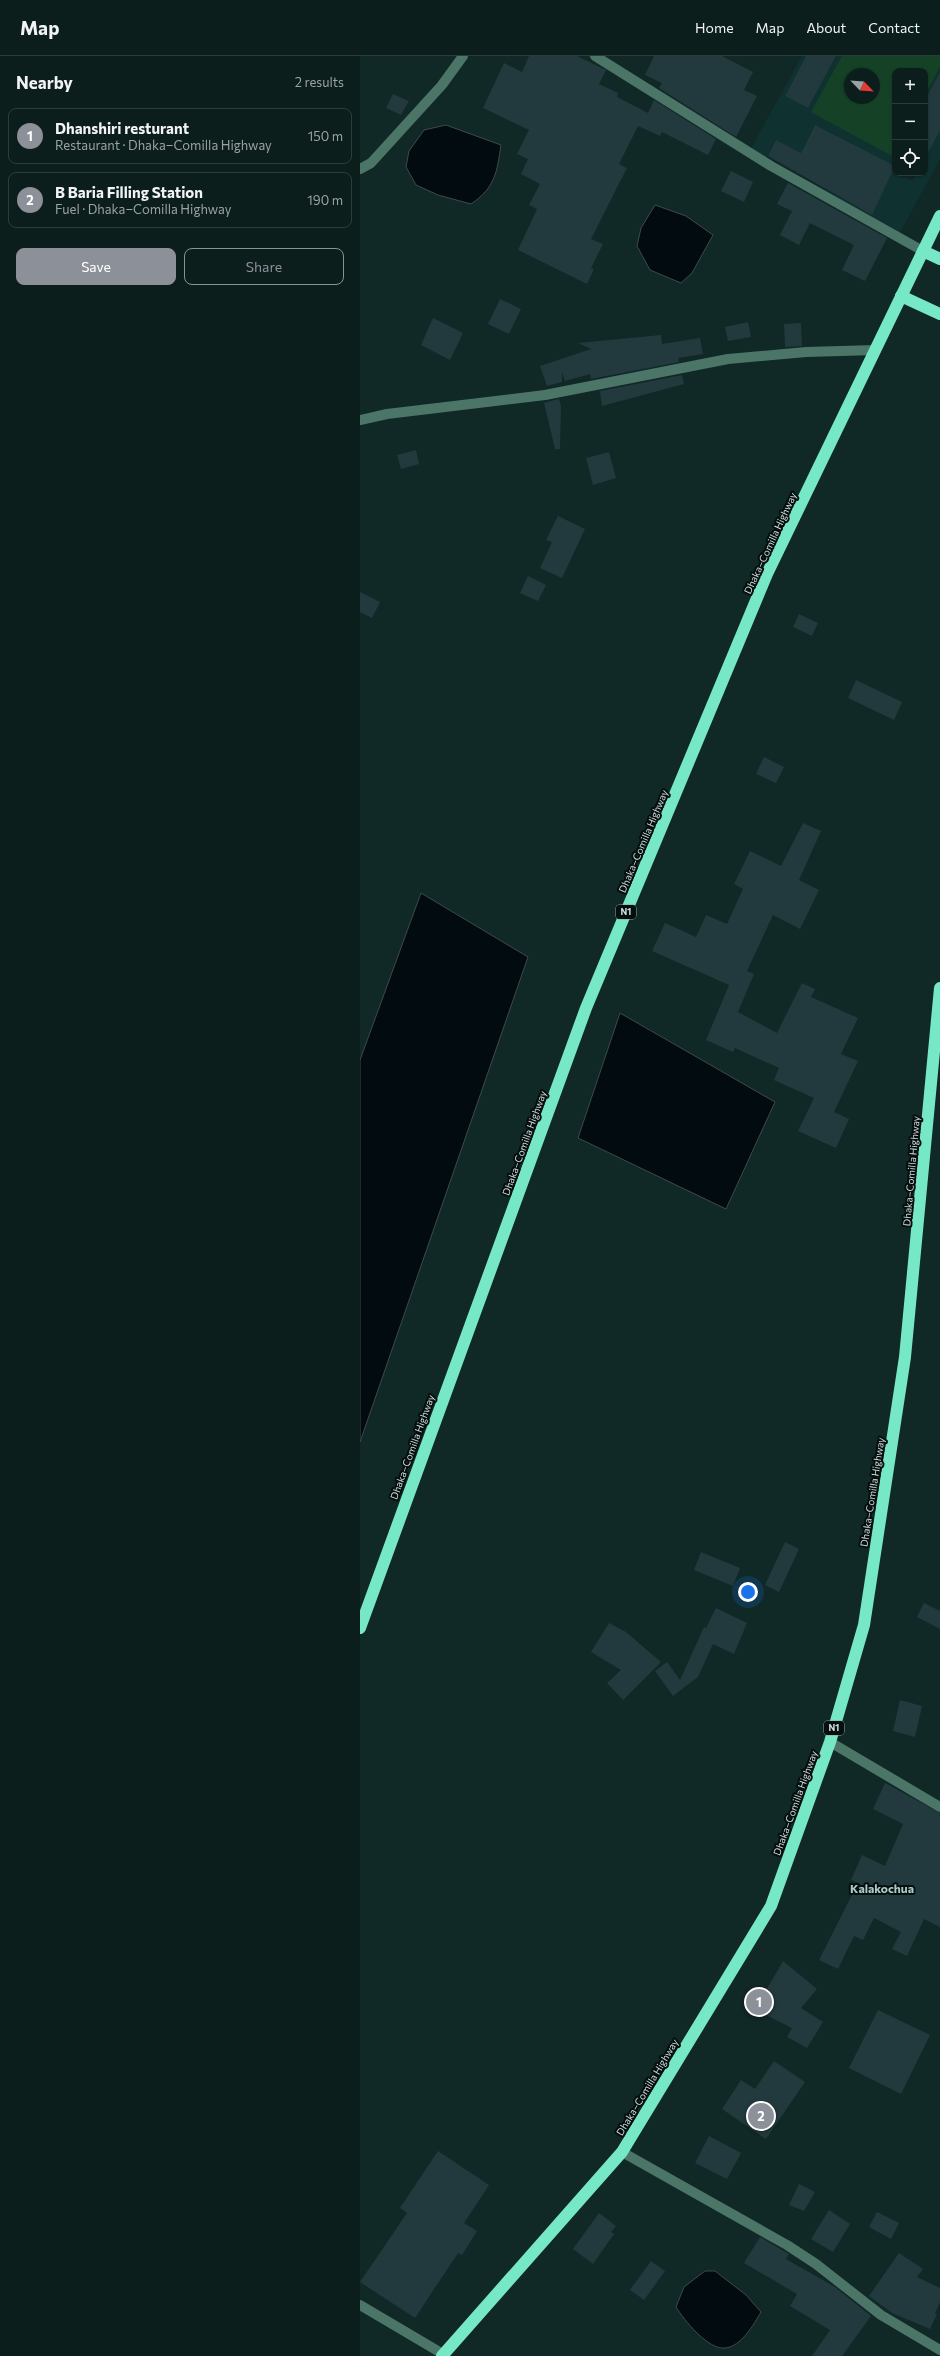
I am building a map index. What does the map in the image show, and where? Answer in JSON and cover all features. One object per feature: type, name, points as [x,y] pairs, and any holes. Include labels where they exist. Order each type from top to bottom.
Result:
[{"type":"highway","name":"Dhaka–Comilla Highway","points":[[360,1628],[586,1008],[767,574],[940,216]]},
{"type":"highway","points":[[923,251],[940,259]]},
{"type":"highway","points":[[901,296],[940,314]]},
{"type":"highway","name":"Dhaka–Comilla Highway","points":[[442,2355],[622,2152],[771,1906],[830,1742],[864,1625],[905,1357],[940,988]]},
{"type":"street","points":[[360,170],[371,163],[442,85],[463,56]]},
{"type":"street","points":[[595,56],[771,166],[923,251]]},
{"type":"street","points":[[360,420],[387,414],[545,395],[728,359],[806,352],[876,350]]},
{"type":"street","points":[[830,1742],[940,1807]]},
{"type":"street","points":[[622,2152],[788,2245],[816,2264],[881,2315],[940,2350]]},
{"type":"street","points":[[360,2305],[442,2355]]},
{"type":"shaded area","points":[[802,56],[806,56],[785,96],[808,108],[836,56],[842,56],[812,112],[892,155],[892,161],[888,168],[892,171],[892,176],[902,176],[913,181],[916,176],[928,176],[928,153],[940,131],[940,159],[899,234],[749,152]],"holes":[[[815,125],[871,154],[859,176],[849,178],[881,195],[872,214],[766,159],[776,140],[826,166],[828,161],[803,148]]]},
{"type":"shaded area","points":[[940,67],[940,72],[928,94],[928,89]]},
{"type":"shaded area","points":[[446,125],[501,145],[494,179],[485,192],[471,204],[438,195],[416,185],[406,167],[409,151],[424,130]]},
{"type":"shaded area","points":[[655,205],[686,216],[713,235],[692,273],[681,283],[650,270],[637,246],[641,228]]},
{"type":"shaded area","points":[[421,893],[528,957],[360,1442],[360,1060]]},
{"type":"shaded area","points":[[620,1013],[775,1102],[726,1209],[578,1138]]},
{"type":"shaded area","points":[[705,2271],[715,2271],[746,2295],[761,2312],[755,2323],[742,2339],[731,2347],[718,2347],[704,2339],[697,2333],[676,2307],[684,2287]]},
{"type":"green space","points":[[842,56],[940,56],[940,67],[928,89],[928,68],[892,68],[892,156],[811,112]]},
{"type":"building","points":[[529,56],[577,56],[606,70],[599,84],[618,93],[617,97],[648,113],[654,100],[716,139],[708,155],[662,132],[660,136],[638,126],[619,164],[627,168],[591,239],[603,244],[591,268],[594,269],[587,284],[518,250],[537,209],[529,205],[540,184],[521,174],[528,159],[517,154],[529,130],[483,108],[504,63],[522,72]]},
{"type":"building","points":[[654,56],[722,56],[753,72],[744,90],[757,96],[736,137],[659,88],[662,83],[645,75]]},
{"type":"building","points":[[806,56],[836,56],[808,108],[785,96]]},
{"type":"building","points":[[940,72],[940,131],[928,153],[928,104],[928,94]]},
{"type":"building","points":[[393,94],[409,101],[401,115],[386,108]]},
{"type":"building","points":[[815,125],[892,164],[892,172],[872,215],[768,156],[776,140],[801,153]]},
{"type":"building","points":[[731,171],[753,182],[744,202],[721,191]]},
{"type":"building","points":[[788,183],[887,238],[865,281],[842,270],[854,245],[810,223],[799,245],[780,235],[792,211],[777,204]]},
{"type":"building","points":[[500,299],[521,309],[509,334],[488,324]]},
{"type":"building","points":[[433,318],[463,333],[450,360],[421,345]]},
{"type":"building","points":[[748,322],[751,337],[728,341],[725,327]]},
{"type":"building","points":[[801,323],[802,346],[785,347],[784,324]]},
{"type":"building","points":[[661,335],[662,344],[700,338],[703,354],[678,358],[679,362],[591,379],[590,374],[565,381],[562,372],[562,382],[547,386],[540,366],[591,349],[578,343]]},
{"type":"building","points":[[682,375],[684,384],[602,406],[600,391]]},
{"type":"building","points":[[559,399],[561,407],[560,449],[555,449],[544,403]]},
{"type":"building","points":[[416,450],[419,464],[401,469],[397,455]]},
{"type":"building","points":[[609,452],[616,478],[593,485],[586,458]]},
{"type":"building","points":[[558,516],[585,529],[562,578],[540,568],[552,542],[546,540]]},
{"type":"building","points":[[528,576],[546,585],[538,601],[520,593]]},
{"type":"building","points":[[360,592],[380,602],[372,618],[360,612]]},
{"type":"building","points":[[799,614],[818,623],[812,636],[793,627]]},
{"type":"building","points":[[856,680],[902,702],[894,720],[848,698]]},
{"type":"building","points":[[764,757],[784,767],[776,783],[756,774]]},
{"type":"building","points":[[803,823],[821,831],[799,880],[819,890],[800,929],[773,915],[747,971],[754,974],[738,1012],[777,1033],[802,983],[815,989],[811,997],[858,1018],[841,1054],[858,1061],[834,1112],[849,1119],[836,1148],[798,1131],[814,1098],[774,1080],[779,1068],[735,1048],[733,1052],[706,1040],[729,985],[652,951],[665,923],[696,937],[706,915],[727,924],[743,889],[734,884],[750,851],[781,866]]},
{"type":"building","points":[[785,1542],[799,1549],[779,1592],[765,1585]]},
{"type":"building","points":[[701,1552],[740,1568],[733,1586],[694,1570]]},
{"type":"building","points":[[924,1603],[940,1611],[940,1629],[917,1617]]},
{"type":"building","points":[[716,1608],[747,1623],[734,1654],[713,1644],[698,1677],[673,1696],[655,1671],[667,1662],[680,1680],[704,1627],[706,1628]]},
{"type":"building","points":[[609,1623],[626,1632],[661,1662],[623,1700],[607,1683],[621,1670],[591,1652]]},
{"type":"building","points":[[900,1700],[922,1706],[915,1737],[893,1731]]},
{"type":"building","points":[[885,1783],[940,1813],[940,1927],[924,1919],[907,1956],[892,1949],[901,1932],[874,1918],[863,1940],[854,1936],[838,1969],[819,1960],[858,1883],[851,1880],[862,1855],[885,1866],[903,1824],[873,1809]]},
{"type":"building","points":[[783,1961],[817,1989],[801,2008],[823,2022],[807,2048],[787,2037],[792,2028],[750,2007],[758,1991],[764,1994]]},
{"type":"building","points":[[878,2010],[930,2035],[901,2094],[849,2068]]},
{"type":"building","points":[[774,2061],[805,2082],[766,2139],[722,2109],[741,2080],[755,2089]]},
{"type":"building","points":[[709,2136],[741,2153],[727,2179],[695,2163]]},
{"type":"building","points":[[438,2151],[489,2185],[464,2223],[477,2231],[462,2255],[458,2253],[415,2318],[360,2282],[407,2213],[400,2208]]},
{"type":"building","points":[[799,2184],[815,2192],[804,2211],[789,2205]]},
{"type":"building","points":[[829,2210],[850,2224],[833,2252],[811,2239]]},
{"type":"building","points":[[877,2212],[899,2223],[891,2239],[869,2227]]},
{"type":"building","points":[[599,2213],[616,2226],[611,2232],[614,2234],[593,2264],[573,2249]]},
{"type":"building","points":[[760,2237],[789,2254],[786,2259],[835,2287],[871,2316],[842,2356],[812,2356],[830,2330],[790,2306],[797,2294],[744,2263]]},
{"type":"building","points":[[899,2253],[923,2269],[917,2277],[940,2288],[940,2302],[935,2313],[937,2314],[930,2329],[892,2313],[869,2296]]},
{"type":"building","points":[[651,2261],[665,2271],[644,2300],[630,2290]]},
{"type":"place","name":"Dhanshiri resturant","points":[[759,2002]]},
{"type":"place","name":"B Baria Filling Station","points":[[761,2116]]},
{"type":"district","name":"Kalakochua","points":[[882,1889]]}]
